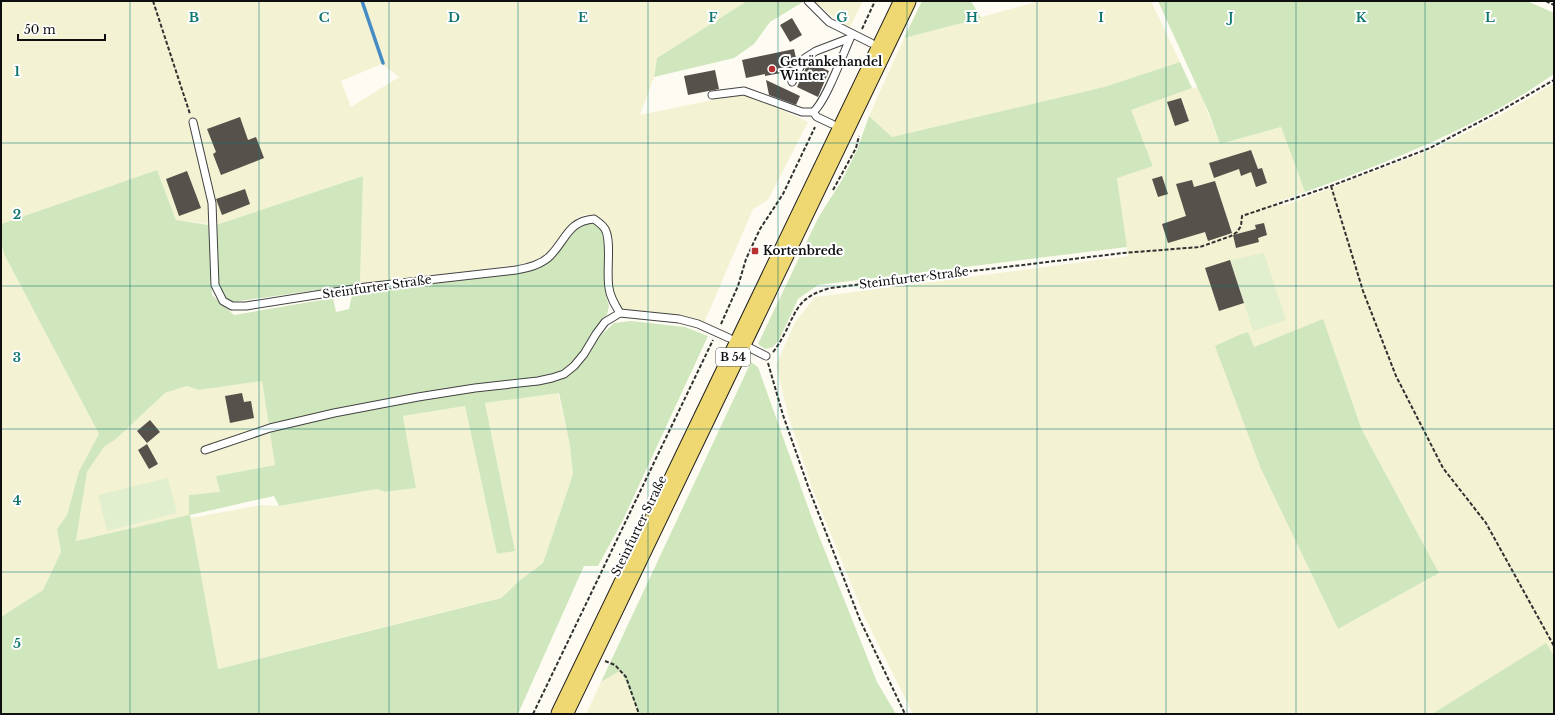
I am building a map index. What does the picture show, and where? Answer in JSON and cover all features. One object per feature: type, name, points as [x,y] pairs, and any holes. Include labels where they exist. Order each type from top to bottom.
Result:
[{"type":"main road","name":"Steinfurter Straße","points":[[562,714],[826,121],[858,38],[891,1]]},
{"type":"main road","name":"Steinfurter Straße","points":[[549,714],[729,338],[905,1]]},
{"type":"lane","points":[[808,1],[829,22],[858,38]]},
{"type":"lane","points":[[792,82],[805,58],[816,51],[858,38]]},
{"type":"lane","points":[[813,112],[818,107],[858,38]]},
{"type":"lane","points":[[712,95],[744,91],[802,112],[813,112],[826,121]]},
{"type":"lane","name":"Steinfurter Straße","points":[[193,122],[212,203],[215,285],[223,301],[232,306],[246,306],[366,287],[531,267],[549,256],[577,223],[594,219],[606,230],[608,240],[609,288],[612,301],[620,313]]},
{"type":"lane","points":[[206,450],[270,428],[334,413],[418,397],[552,378],[564,374],[574,366],[584,354],[605,322],[620,313],[679,319],[698,324],[766,356]]},
{"type":"path","points":[[153,1],[193,122]]},
{"type":"path","points":[[858,38],[875,1]]},
{"type":"path","points":[[1546,1],[1554,5]]},
{"type":"path","points":[[1554,80],[1502,110],[1430,148],[1331,186],[1363,291],[1396,376],[1442,468],[1486,523],[1554,646]]},
{"type":"path","points":[[533,714],[729,338],[738,286],[746,258],[760,229],[783,194],[826,121]]},
{"type":"path","name":"Steinfurter Straße","points":[[766,356],[772,353],[776,348],[802,302],[816,292],[830,288],[1123,253],[1200,247],[1231,236],[1237,232],[1241,226],[1242,216],[1331,186]]},
{"type":"path","points":[[766,356],[783,415],[860,620],[905,714]]},
{"type":"path","points":[[608,662],[615,665],[626,677],[639,714]]},
{"type":"green space","points":[[1,1],[747,1],[657,58],[654,77],[640,115],[746,93],[808,122],[768,200],[753,209],[704,323],[624,312],[615,300],[610,271],[607,228],[595,216],[583,215],[575,220],[547,254],[529,263],[360,284],[363,176],[216,225],[176,220],[157,170],[1,224]],"holes":[[[382,64],[399,77],[351,107],[341,81]]]},
{"type":"green space","points":[[747,1],[803,2],[770,22],[754,44],[734,58],[654,77],[657,58]]},
{"type":"green space","points":[[813,1],[863,1],[849,29]]},
{"type":"green space","points":[[922,1],[971,1],[981,18],[904,38]]},
{"type":"green space","points":[[1040,1],[1151,1],[1180,62],[1104,87],[892,137],[869,116],[904,38]]},
{"type":"green space","points":[[1158,1],[1527,1],[1554,13],[1554,74],[1495,110],[1434,141],[1370,168],[1305,192],[1281,127],[1220,144],[1209,113]]},
{"type":"green space","points":[[1180,62],[1192,88],[1131,110],[1153,166],[1117,178],[1127,247],[818,285],[798,299],[780,338],[773,347],[765,349],[758,344],[818,218],[842,180],[857,150],[869,116],[892,137],[1104,87]]},
{"type":"green space","points":[[1554,83],[1554,656],[1546,644],[1432,714],[913,714],[865,618],[812,488],[788,415],[776,365],[795,322],[815,297],[1128,256],[1117,177],[1153,165],[1130,110],[1192,88],[1198,87],[1220,144],[1281,127],[1305,192],[1272,204],[1286,205],[1436,148],[1506,112]],"holes":[[[1323,320],[1362,430],[1439,573],[1338,629],[1261,469],[1254,347]]]},
{"type":"green space","points":[[157,170],[176,220],[209,225],[212,295],[234,315],[333,298],[336,312],[349,309],[352,295],[532,269],[551,258],[566,242],[578,225],[592,222],[602,230],[604,245],[604,287],[609,306],[607,315],[598,326],[596,340],[614,323],[631,321],[685,327],[708,336],[622,522],[598,566],[584,566],[518,714],[1,714],[1,617],[43,590],[61,552],[57,529],[67,515],[79,471],[99,434],[4,254],[1,242],[1,224]],"holes":[[[262,381],[275,465],[216,476],[220,492],[189,495],[189,515],[76,541],[87,472],[104,447],[116,439],[165,393],[187,386],[199,390]],[[559,393],[570,446],[573,474],[543,563],[519,581],[501,598],[218,669],[190,515],[274,496],[279,506],[377,489],[385,492],[416,488],[403,416],[465,406],[497,554],[515,551],[485,403]]]},
{"type":"green space","points":[[363,176],[360,284],[233,302],[225,299],[218,287],[216,225]]},
{"type":"green space","points":[[1,242],[4,254],[99,434],[79,471],[67,515],[57,529],[61,552],[43,590],[1,617]]},
{"type":"green space","points":[[1264,253],[1286,320],[1253,331],[1230,260]]},
{"type":"green space","points":[[1323,319],[1362,430],[1439,573],[1338,629],[1261,469],[1215,346],[1248,332],[1254,347]]},
{"type":"green space","points":[[751,362],[758,367],[813,521],[877,682],[896,714],[639,714],[621,670],[601,682]]},
{"type":"green space","points":[[262,381],[275,465],[216,476],[220,492],[190,515],[76,541],[87,472],[104,447],[116,439],[165,393],[187,386],[199,390]]},
{"type":"green space","points":[[558,393],[570,446],[573,474],[543,563],[500,598],[217,669],[190,518],[262,505],[279,506],[377,489],[385,492],[416,488],[403,416],[465,406],[497,554],[515,551],[485,403]]},
{"type":"green space","points":[[168,478],[177,513],[107,531],[98,495]]},
{"type":"green space","points":[[1546,643],[1554,656],[1554,714],[1432,714]]},
{"type":"green space","points":[[621,670],[639,714],[586,714],[601,682]]},
{"type":"building","points":[[792,18],[802,35],[790,42],[780,25]]},
{"type":"building","points":[[794,49],[797,63],[792,71],[746,78],[742,60]]},
{"type":"building","points":[[809,61],[829,71],[818,97],[797,87]]},
{"type":"building","points":[[715,70],[719,89],[688,95],[684,76]]},
{"type":"building","points":[[766,80],[800,96],[796,105],[769,95]]},
{"type":"building","points":[[1181,98],[1189,121],[1175,126],[1167,102]]},
{"type":"building","points":[[240,117],[248,140],[256,137],[264,158],[221,175],[213,154],[216,152],[207,129]]},
{"type":"building","points":[[1251,150],[1258,169],[1262,168],[1267,183],[1256,187],[1251,172],[1241,176],[1239,169],[1214,178],[1209,163]]},
{"type":"building","points":[[187,171],[201,208],[179,216],[166,179]]},
{"type":"building","points":[[1162,176],[1168,194],[1158,197],[1152,179]]},
{"type":"building","points":[[1192,180],[1194,187],[1215,181],[1232,233],[1208,241],[1205,232],[1168,243],[1162,224],[1186,216],[1176,184]]},
{"type":"building","points":[[245,189],[250,204],[222,215],[216,199]]},
{"type":"building","points":[[1264,223],[1267,235],[1258,238],[1259,242],[1236,248],[1233,235],[1256,229],[1255,225]]},
{"type":"building","points":[[1230,260],[1244,303],[1219,311],[1205,268]]},
{"type":"building","points":[[242,393],[244,402],[251,401],[254,418],[230,423],[225,396]]},
{"type":"building","points":[[150,420],[160,432],[147,443],[137,431]]},
{"type":"building","points":[[147,444],[158,464],[149,469],[138,450]]},
{"type":"waterway","points":[[362,1],[383,63]]},
{"type":"place","name":"Getränkehandel Winter","points":[[772,69]]},
{"type":"place","name":"Kortenbrede","points":[[755,251]]}]
